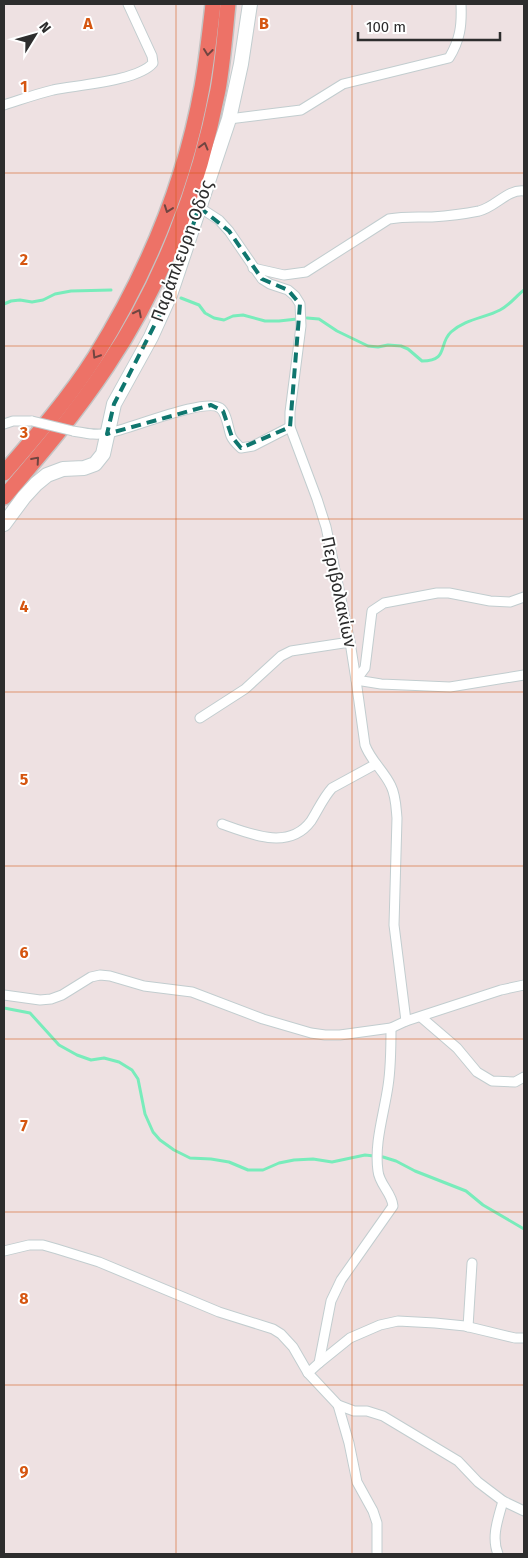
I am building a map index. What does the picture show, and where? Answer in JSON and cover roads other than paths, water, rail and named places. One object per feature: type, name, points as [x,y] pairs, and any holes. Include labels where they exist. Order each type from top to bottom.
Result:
[{"type":"main road","points":[[4,473],[60,405],[94,358],[120,314],[146,262],[167,212],[197,113],[207,60],[213,4]]},
{"type":"main road","points":[[4,497],[53,440],[108,366],[160,270],[182,217],[212,117],[222,60],[228,4]]},
{"type":"street","points":[[4,105],[50,91],[123,78],[149,68],[153,63],[152,56],[128,4]]},
{"type":"street","name":"Παράπλευρη Οδός","points":[[4,524],[24,497],[47,475],[95,464],[103,454],[114,404],[151,337],[170,296],[229,119],[241,64],[250,4]]},
{"type":"street","points":[[229,119],[301,110],[343,84],[448,58],[456,46],[462,24],[461,4]]},
{"type":"street","points":[[253,268],[284,275],[306,272],[389,220],[398,217],[433,216],[479,210],[491,207],[510,192],[524,191]]},
{"type":"street","name":"Περιβολακίων","points":[[199,207],[219,220],[229,231],[262,279],[288,290],[300,304],[301,326],[290,412],[290,427],[326,527],[350,642],[365,745],[368,754],[392,788],[397,818],[394,925],[406,1021]]},
{"type":"street","points":[[4,424],[12,421],[32,421],[87,434],[107,434],[182,410],[211,405],[219,406],[223,411],[232,438],[241,448],[253,446],[290,427]]},
{"type":"street","points":[[524,598],[510,602],[490,602],[449,593],[436,593],[384,603],[372,611],[365,668],[356,680],[380,684],[450,687],[524,675]]},
{"type":"street","points":[[200,718],[245,689],[281,656],[291,651],[350,642]]},
{"type":"street","points":[[222,824],[264,838],[283,838],[294,835],[305,828],[312,820],[326,794],[332,788],[376,764]]},
{"type":"street","points":[[4,995],[40,1000],[51,999],[62,995],[90,978],[100,975],[110,976],[144,986],[192,992],[263,1018],[325,1036],[391,1028],[406,1021],[501,990],[524,985]]},
{"type":"street","points":[[421,1017],[457,1048],[477,1072],[492,1081],[515,1082],[524,1077]]},
{"type":"street","points":[[319,1363],[331,1301],[341,1280],[393,1206],[392,1200],[378,1172],[377,1156],[388,1087],[391,1028]]},
{"type":"street","points":[[4,1251],[29,1245],[43,1245],[57,1249],[99,1262],[219,1312],[273,1329],[282,1334],[293,1347],[308,1373],[338,1405],[354,1411],[367,1411],[383,1416],[458,1461],[478,1482],[503,1501],[523,1510]]},
{"type":"street","points":[[468,1327],[472,1263]]},
{"type":"street","points":[[308,1373],[350,1338],[380,1325],[398,1321],[468,1327],[515,1338],[524,1338]]},
{"type":"street","points":[[338,1405],[349,1443],[357,1482],[373,1511],[377,1523],[377,1554]]},
{"type":"street","points":[[498,1554],[495,1547],[495,1530],[503,1501]]},
{"type":"waterway","points":[[4,304],[20,300],[32,302],[43,300],[55,294],[71,291],[111,290]]},
{"type":"waterway","points":[[307,318],[319,319],[337,331],[368,346],[401,346],[408,349],[422,361],[430,360],[440,355],[451,332],[469,321],[507,306],[524,290]]},
{"type":"waterway","points":[[181,298],[199,305],[205,313],[214,318],[224,320],[233,316],[243,315],[265,321],[297,319]]},
{"type":"waterway","points":[[4,1008],[30,1013],[59,1045],[77,1055],[91,1060],[104,1058],[119,1062],[132,1070],[138,1079],[145,1114],[153,1132],[160,1140],[174,1150],[190,1158],[229,1162],[248,1170],[263,1170],[279,1163],[294,1160],[313,1159],[332,1162],[365,1155],[383,1157],[466,1191],[483,1205],[524,1229]]}]
